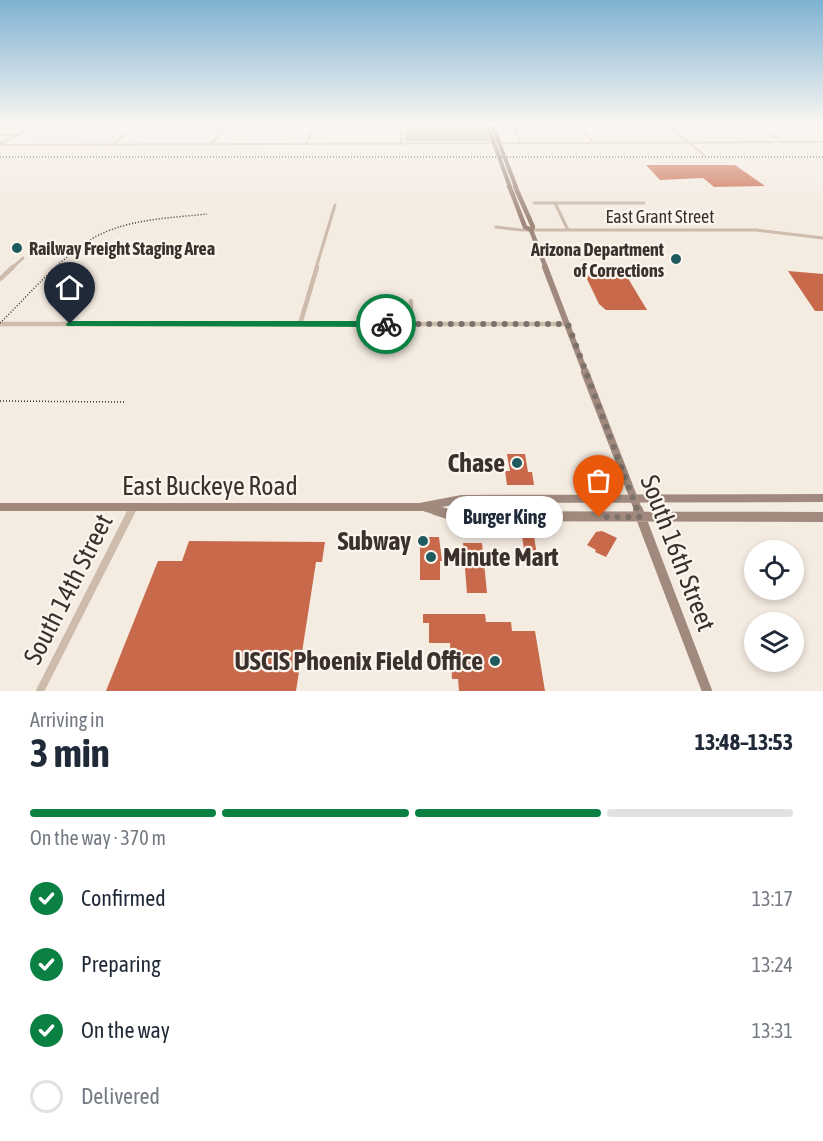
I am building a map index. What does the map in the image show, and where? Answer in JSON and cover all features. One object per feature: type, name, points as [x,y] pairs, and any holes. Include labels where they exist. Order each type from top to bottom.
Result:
[{"type":"main road","name":"South 16th Street","points":[[500,156],[515,193]]},
{"type":"main road","name":"South 16th Street","points":[[503,156],[525,227],[531,230],[568,324],[707,691]]},
{"type":"main road","name":"East Buckeye Road","points":[[1,508],[420,507],[462,499],[823,498]]},
{"type":"main road","name":"East Buckeye Road","points":[[420,507],[454,516],[823,517]]},
{"type":"street","points":[[534,203],[644,203]]},
{"type":"street","points":[[555,203],[568,230]]},
{"type":"street","points":[[300,324],[335,205]]},
{"type":"street","name":"East Grant Street","points":[[496,227],[505,230],[768,231],[823,238]]},
{"type":"street","points":[[0,279],[23,258]]},
{"type":"street","points":[[410,324],[411,301]]},
{"type":"street","points":[[0,324],[568,324]]},
{"type":"street","name":"South 14th Street","points":[[40,691],[134,507]]},
{"type":"building","points":[[646,165],[735,165],[765,186],[714,187],[703,178],[660,180]]},
{"type":"building","points":[[788,271],[823,274],[823,311],[815,311]]},
{"type":"building","points":[[589,274],[626,275],[647,310],[606,310],[599,304],[587,279]]},
{"type":"building","name":"Chase","points":[[507,454],[525,454],[528,472],[532,472],[534,485],[507,485],[505,471],[510,471]]},
{"type":"building","points":[[521,529],[533,529],[537,556],[532,556],[531,549],[524,549]]},
{"type":"building","points":[[602,531],[617,538],[606,557],[587,545],[596,532]]},
{"type":"building","name":"Minute Mart","points":[[420,537],[439,537],[442,561],[440,561],[440,580],[420,580]]},
{"type":"building","points":[[189,541],[325,542],[322,562],[316,562],[296,691],[106,691],[158,561],[182,561]]},
{"type":"building","points":[[463,543],[482,543],[487,593],[467,593]]},
{"type":"building","name":"USCIS Phoenix Field Office","points":[[423,614],[485,614],[486,622],[511,622],[512,631],[535,631],[545,691],[459,691],[458,679],[452,679],[450,643],[429,643],[429,623],[423,623]]},
{"type":"railway","points":[[0,157],[823,157]]},
{"type":"railway","points":[[0,323],[69,255],[95,237],[135,223],[207,214]]},
{"type":"railway","points":[[0,401],[124,402]]},
{"type":"way so far","points":[[386,324],[568,324],[640,517],[599,517]]},
{"type":"place","name":"Railway Freight Staging Area","points":[[17,248]]},
{"type":"place","name":"Arizona Department of Corrections","points":[[676,259]]},
{"type":"place","name":"Chase","points":[[517,463]]},
{"type":"place","name":"Burger King","points":[[599,517]]},
{"type":"place","name":"Subway","points":[[423,541]]},
{"type":"place","name":"Minute Mart","points":[[431,557]]},
{"type":"place","name":"USCIS Phoenix Field Office","points":[[495,661]]},
{"type":"route","points":[[70,324],[386,324]]}]
